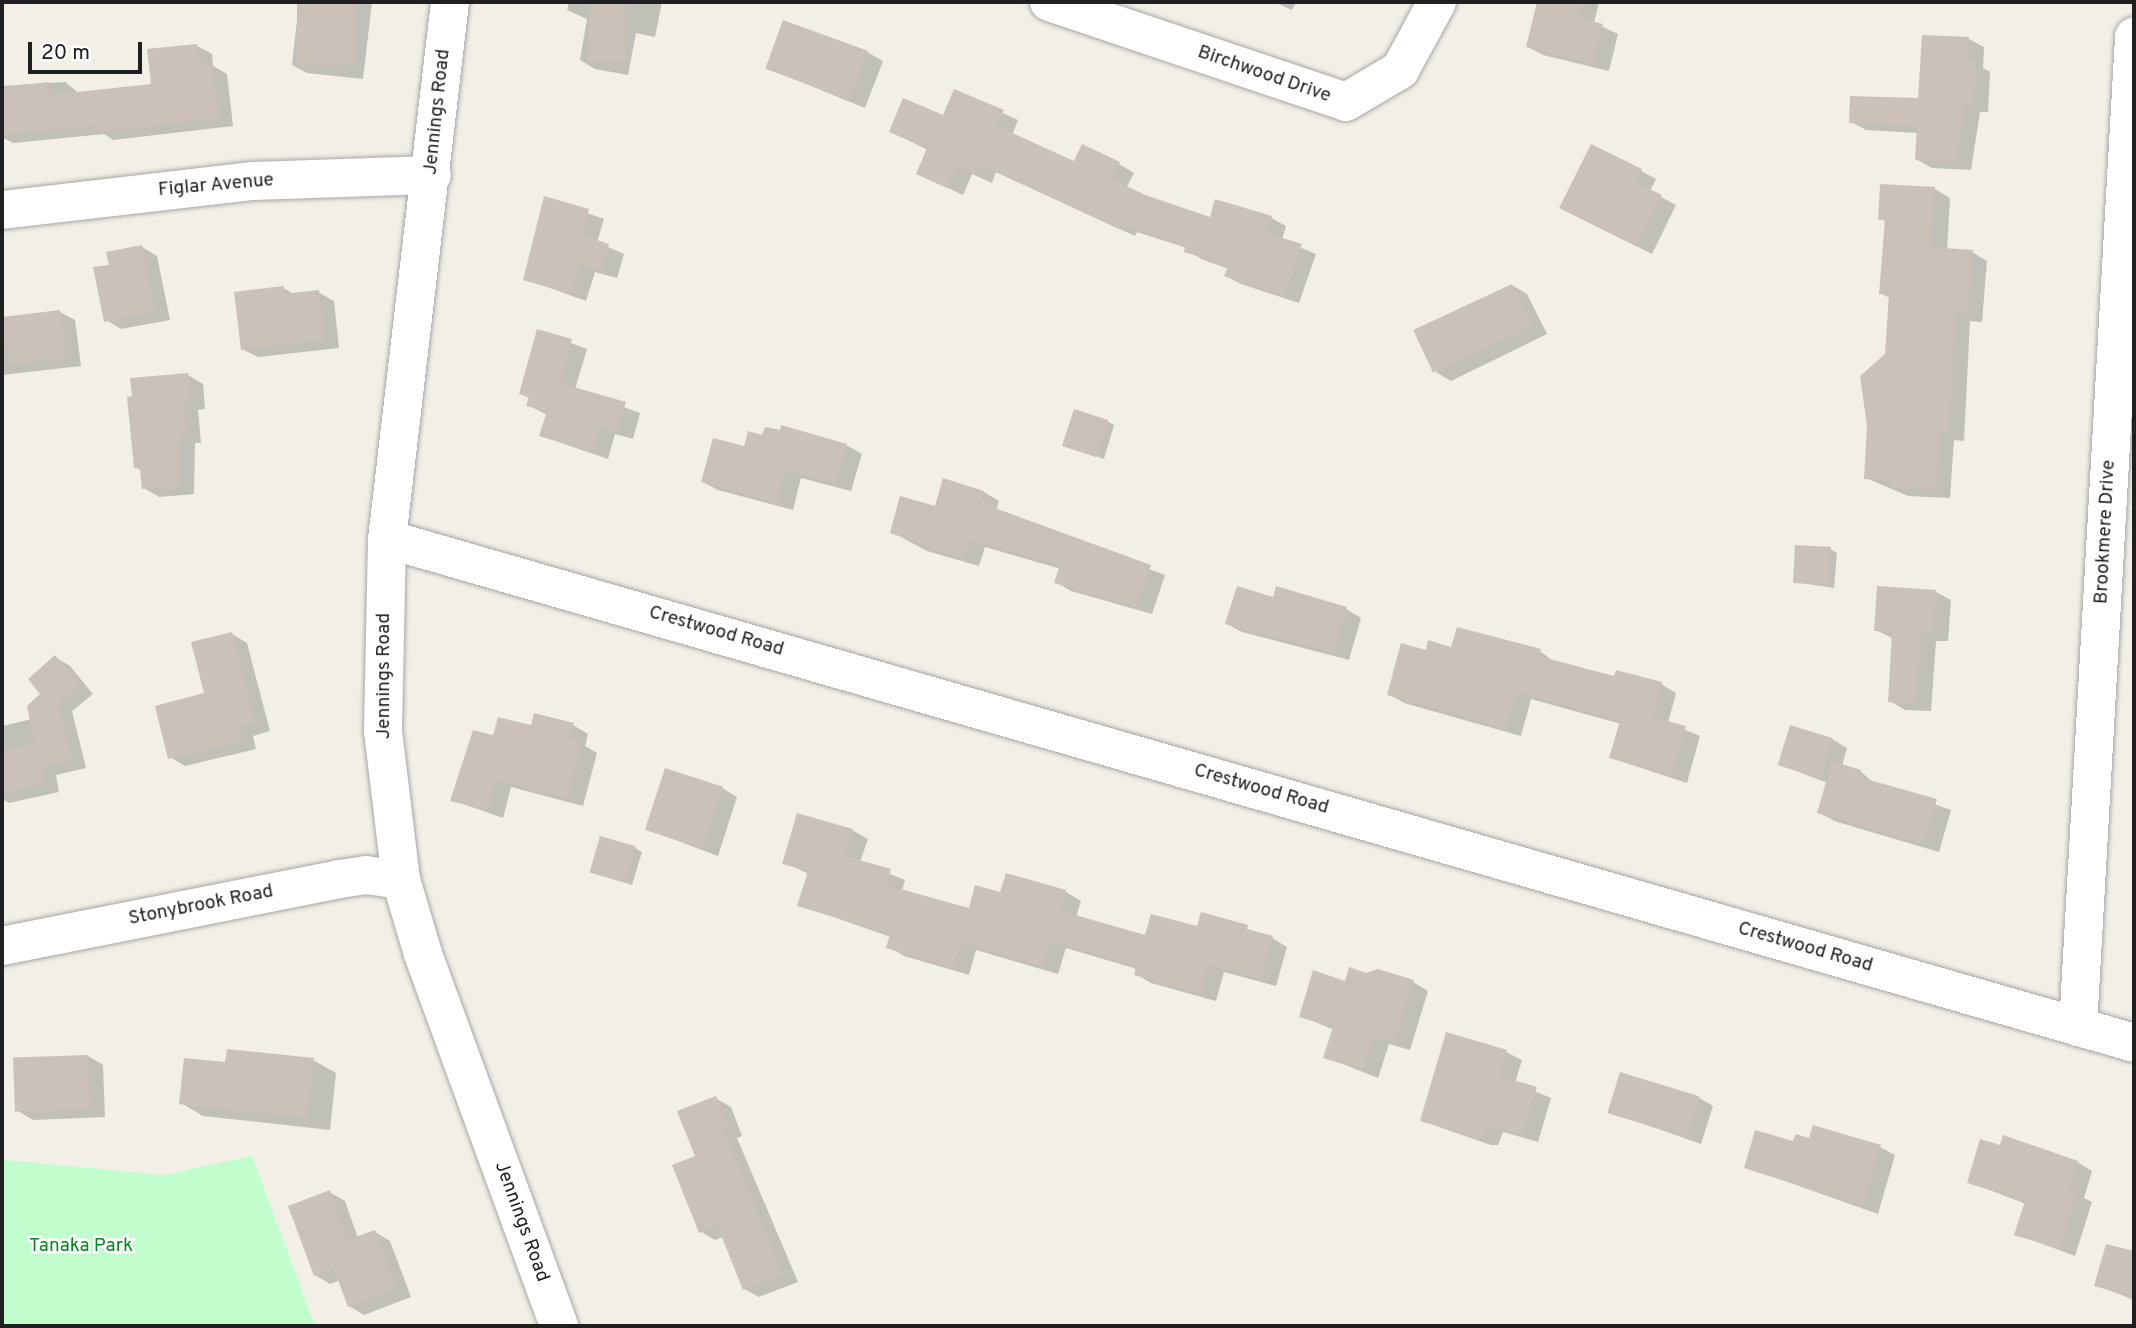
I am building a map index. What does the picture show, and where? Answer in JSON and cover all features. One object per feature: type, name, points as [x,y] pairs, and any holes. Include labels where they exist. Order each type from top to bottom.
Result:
[{"type":"street","name":"Jennings Road","points":[[450,2],[432,174],[387,538],[383,731],[401,880],[423,954],[559,1326]]},
{"type":"street","name":"Birchwood Drive","points":[[1049,2],[1346,103],[1400,70],[1437,2]]},
{"type":"street","name":"Brookmere Drive","points":[[2078,1027],[2134,37]]},
{"type":"street","name":"Figlar Avenue","points":[[2,210],[253,181],[432,174]]},
{"type":"street","name":"Crestwood Road","points":[[387,538],[2134,1043]]},
{"type":"street","name":"Stonybrook Road","points":[[2,946],[339,879],[366,875],[401,880]]},
{"type":"green space","name":"Tanaka Park","points":[[252,1156],[315,1326],[2,1326],[2,1160],[164,1175]]},
{"type":"building","points":[[297,2],[356,2],[356,65],[297,65]]},
{"type":"building","points":[[589,2],[625,2],[625,62],[589,62]]},
{"type":"building","points":[[1537,2],[1582,2],[1578,18],[1603,24],[1594,64],[1526,47]]},
{"type":"building","points":[[783,20],[868,51],[850,100],[765,69]]},
{"type":"building","points":[[1922,35],[1969,37],[1968,61],[1976,61],[1974,104],[1965,104],[1956,162],[1915,160],[1917,126],[1849,123],[1850,96],[1918,98]]},
{"type":"building","points":[[197,44],[200,65],[212,63],[219,118],[96,132],[96,125],[2,135],[2,87],[49,82],[50,95],[151,84],[147,49]]},
{"type":"building","points":[[954,89],[1004,110],[997,126],[1074,161],[1082,144],[1120,162],[1112,179],[1145,195],[1210,217],[1215,199],[1272,216],[1267,233],[1302,244],[1284,296],[1224,276],[1228,266],[1184,252],[1185,246],[1121,225],[1119,229],[981,165],[976,175],[956,167],[947,188],[916,174],[927,148],[889,132],[903,98],[943,115]]},
{"type":"building","points":[[1591,144],[1642,169],[1635,182],[1662,195],[1636,246],[1559,208]]},
{"type":"building","points":[[1880,184],[1935,187],[1931,247],[1973,250],[1967,314],[1955,313],[1949,433],[1939,433],[1936,490],[1891,488],[1891,481],[1864,479],[1867,426],[1860,376],[1885,354],[1889,294],[1879,294],[1885,220],[1878,220]]},
{"type":"building","points":[[544,196],[589,209],[582,235],[609,244],[601,271],[580,265],[571,294],[523,280]]},
{"type":"building","points":[[142,245],[155,311],[104,322],[93,267],[109,265],[106,252]]},
{"type":"building","points":[[1512,284],[1532,327],[1433,373],[1413,330]]},
{"type":"building","points":[[284,286],[284,294],[319,290],[324,340],[241,350],[234,292]]},
{"type":"building","points":[[60,310],[66,358],[8,365],[2,317]]},
{"type":"building","points":[[537,329],[572,339],[560,383],[626,402],[617,432],[600,427],[593,452],[539,436],[547,411],[526,406],[529,397],[519,394]]},
{"type":"building","points":[[188,373],[191,401],[183,402],[187,435],[180,436],[179,486],[142,489],[140,468],[134,468],[127,397],[132,396],[130,378]]},
{"type":"building","points":[[1074,409],[1108,420],[1096,457],[1062,446]]},
{"type":"building","points":[[781,425],[847,444],[836,483],[786,470],[777,503],[701,482],[713,438],[744,446],[748,431],[762,435],[765,427],[780,430]]},
{"type":"building","points":[[943,478],[984,491],[982,500],[992,507],[1151,565],[1136,607],[1054,583],[1060,565],[970,540],[964,559],[890,533],[900,496],[935,506]]},
{"type":"building","points":[[1795,545],[1831,547],[1829,585],[1793,583]]},
{"type":"building","points":[[1237,586],[1273,597],[1276,586],[1347,607],[1333,652],[1225,624]]},
{"type":"building","points":[[1877,586],[1936,590],[1933,634],[1921,633],[1916,704],[1888,702],[1892,632],[1874,631]]},
{"type":"building","points":[[1457,627],[1541,649],[1538,656],[1614,676],[1616,670],[1662,682],[1653,717],[1686,726],[1672,776],[1609,758],[1620,721],[1516,691],[1506,729],[1387,695],[1401,643],[1426,650],[1428,640],[1451,647]]},
{"type":"building","points":[[232,632],[255,723],[238,727],[242,741],[168,759],[155,706],[204,693],[191,642]]},
{"type":"building","points":[[55,655],[79,684],[58,703],[72,760],[42,767],[44,784],[2,793],[2,750],[35,744],[27,706],[40,694],[28,679]]},
{"type":"building","points":[[534,713],[574,723],[569,739],[582,742],[568,798],[496,780],[488,810],[450,801],[473,730],[493,735],[498,717],[531,725]]},
{"type":"building","points":[[1790,725],[1833,738],[1821,778],[1778,765]]},
{"type":"building","points":[[1832,761],[1861,770],[1859,777],[1937,799],[1923,844],[1817,813]]},
{"type":"building","points":[[665,768],[723,787],[703,849],[645,830]]},
{"type":"building","points":[[797,813],[853,829],[845,856],[891,869],[886,885],[969,908],[975,885],[1000,892],[1006,873],[1066,890],[1061,911],[1145,935],[1151,914],[1197,926],[1201,912],[1248,925],[1247,929],[1273,936],[1261,979],[1208,964],[1201,994],[1134,975],[1136,966],[1050,941],[1043,966],[961,943],[954,968],[886,948],[890,934],[797,906],[808,871],[782,864]]},
{"type":"building","points":[[600,836],[636,846],[625,883],[590,873]]},
{"type":"building","points":[[1349,967],[1366,973],[1378,969],[1414,980],[1394,1043],[1374,1037],[1363,1070],[1323,1058],[1333,1027],[1299,1017],[1313,970],[1345,981]]},
{"type":"building","points":[[1446,1032],[1507,1050],[1499,1076],[1537,1087],[1523,1135],[1487,1125],[1483,1138],[1474,1137],[1420,1121]]},
{"type":"building","points":[[227,1049],[314,1058],[307,1118],[179,1104],[184,1058],[225,1062]]},
{"type":"building","points":[[88,1055],[90,1109],[15,1112],[13,1058]]},
{"type":"building","points":[[1620,1072],[1699,1096],[1687,1137],[1607,1113]]},
{"type":"building","points":[[716,1096],[728,1127],[723,1129],[783,1274],[743,1290],[717,1225],[699,1233],[672,1165],[695,1156],[677,1111]]},
{"type":"building","points":[[1813,1125],[1881,1145],[1863,1206],[1744,1168],[1755,1130],[1793,1141],[1796,1134],[1809,1138]]},
{"type":"building","points":[[2003,1135],[2078,1161],[2069,1189],[2077,1192],[2060,1249],[2014,1235],[2025,1201],[1967,1183],[1980,1139],[2000,1145]]},
{"type":"building","points":[[330,1190],[347,1240],[375,1230],[396,1289],[348,1307],[334,1269],[314,1276],[288,1206]]},
{"type":"building","points":[[2106,1244],[2134,1251],[2134,1297],[2094,1286]]}]
